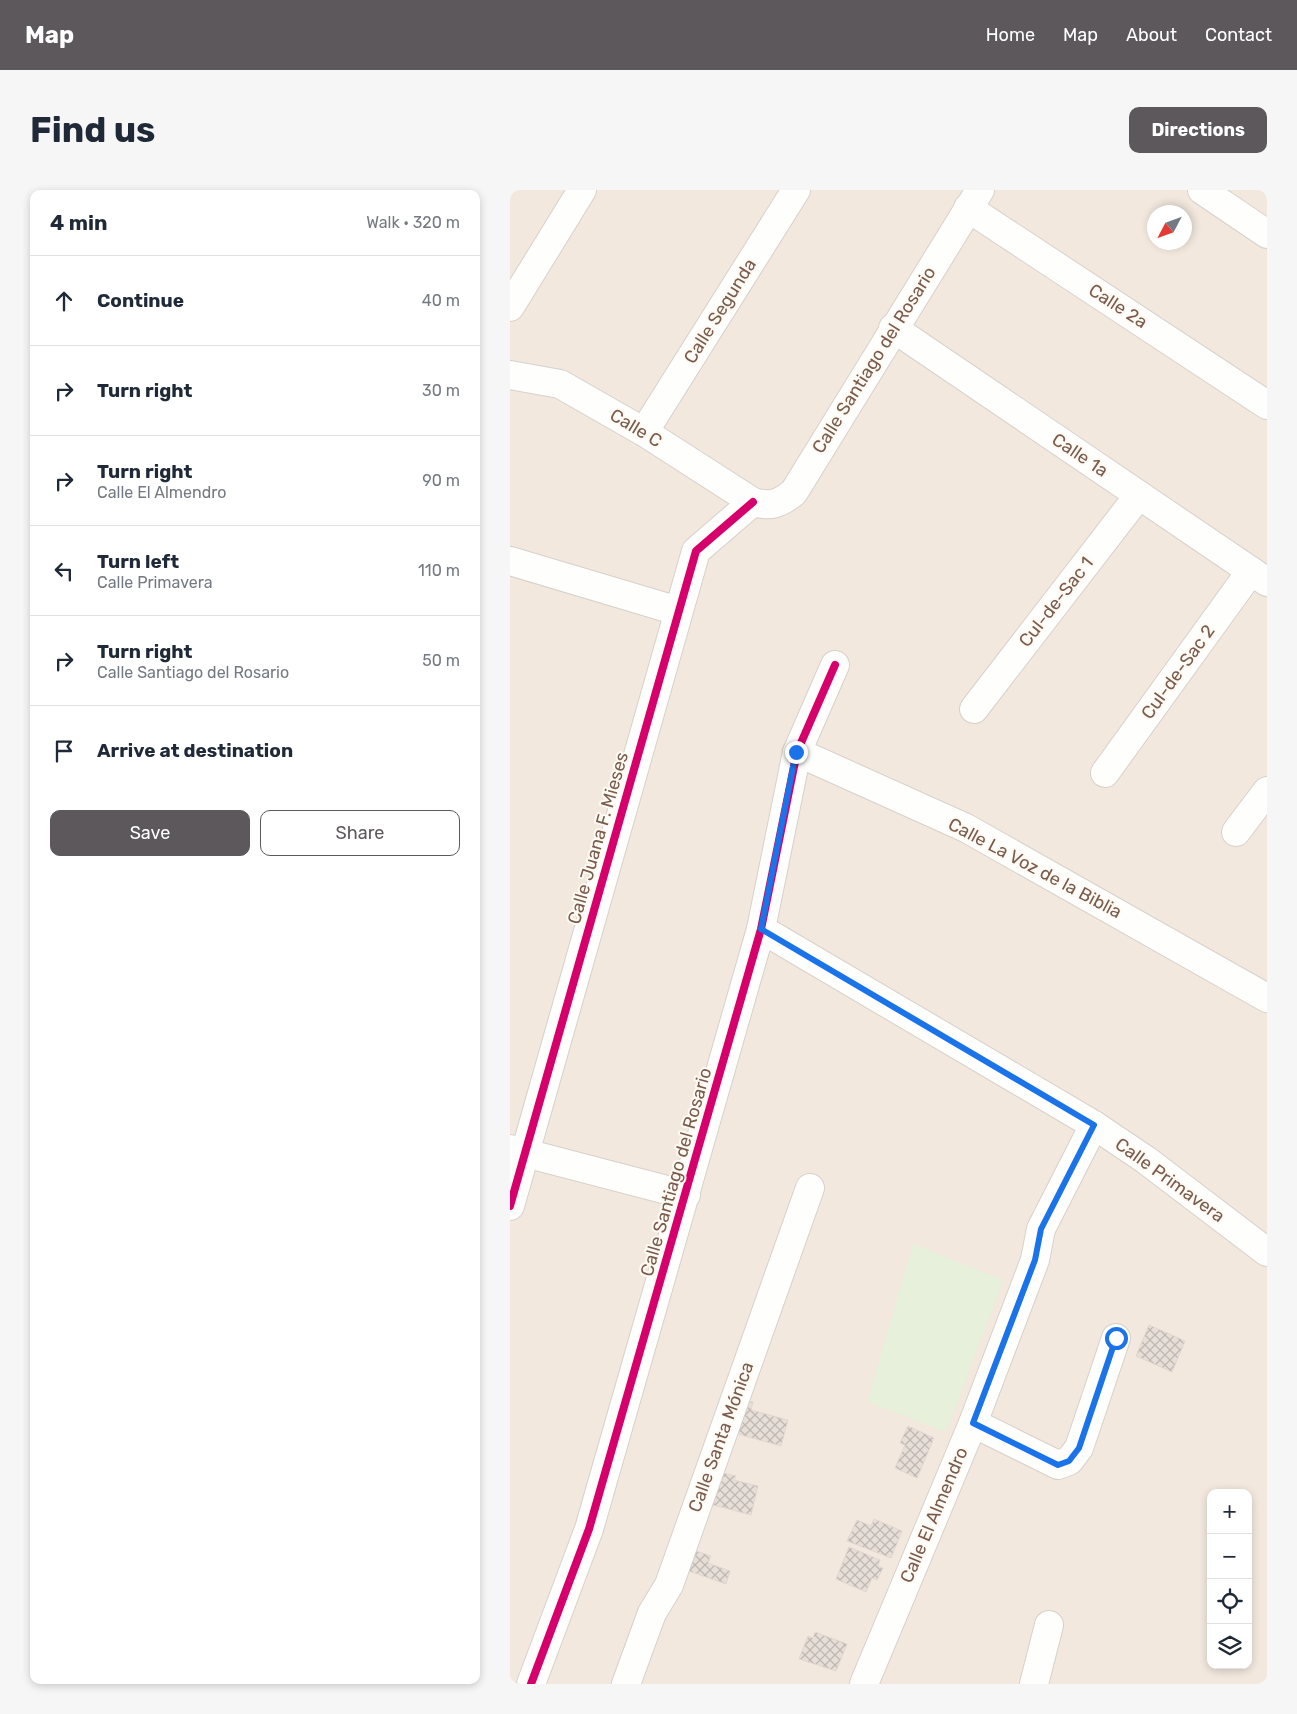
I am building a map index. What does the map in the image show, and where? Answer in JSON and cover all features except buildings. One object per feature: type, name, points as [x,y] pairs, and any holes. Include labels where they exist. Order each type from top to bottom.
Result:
[{"type":"street","points":[[510,307],[582,190]]},
{"type":"street","name":"Calle Segunda","points":[[644,432],[796,190]]},
{"type":"street","points":[[1202,190],[1267,234]]},
{"type":"street","name":"Calle Santiago del Rosario","points":[[753,502],[767,506],[783,501],[794,492],[974,199]]},
{"type":"street","name":"Calle 2a","points":[[974,199],[1267,405]]},
{"type":"street","name":"Calle 1a","points":[[893,328],[1259,576]]},
{"type":"street","name":"Calle C","points":[[510,375],[560,384],[644,432],[753,502]]},
{"type":"street","name":"Cul-de-Sac 1","points":[[974,710],[1139,495]]},
{"type":"street","name":"Calle Juana F. Mieses","points":[[510,1206],[518,1151],[696,551],[753,502]]},
{"type":"street","points":[[510,561],[678,611]]},
{"type":"street","name":"Cul-de-Sac 2","points":[[1106,773],[1259,576]]},
{"type":"street","name":"Calle Santiago del Rosario","points":[[531,1684],[589,1529],[686,1195],[761,929],[796,752],[835,665]]},
{"type":"street","name":"Calle La Voz de la Biblia","points":[[796,752],[966,828],[1267,998]]},
{"type":"street","points":[[1236,832],[1267,790]]},
{"type":"street","name":"Calle Primavera","points":[[761,929],[1094,1125],[1146,1160],[1267,1252]]},
{"type":"street","name":"Calle El Almendro","points":[[864,1684],[973,1423],[1035,1260],[1041,1229],[1094,1125]]},
{"type":"street","points":[[518,1151],[686,1195]]},
{"type":"street","name":"Calle Santa Mónica","points":[[626,1684],[652,1613],[668,1585],[810,1188]]},
{"type":"street","points":[[973,1423],[1058,1465],[1069,1461],[1079,1448],[1116,1338]]},
{"type":"street","points":[[1034,1684],[1048,1625]]},
{"type":"shaded area","points":[[510,190],[1267,190],[1267,1684],[510,1684]]},
{"type":"green space","points":[[913,1244],[1003,1280],[946,1432],[867,1402]]},
{"type":"cycle path","points":[[510,1206],[696,551],[753,502]]},
{"type":"cycle path","points":[[531,1684],[589,1529],[761,929],[797,752],[835,665]]},
{"type":"route","points":[[796,752],[761,929],[1094,1125],[1041,1229],[1035,1260],[973,1423],[1058,1465],[1069,1461],[1079,1448],[1116,1338]]}]
